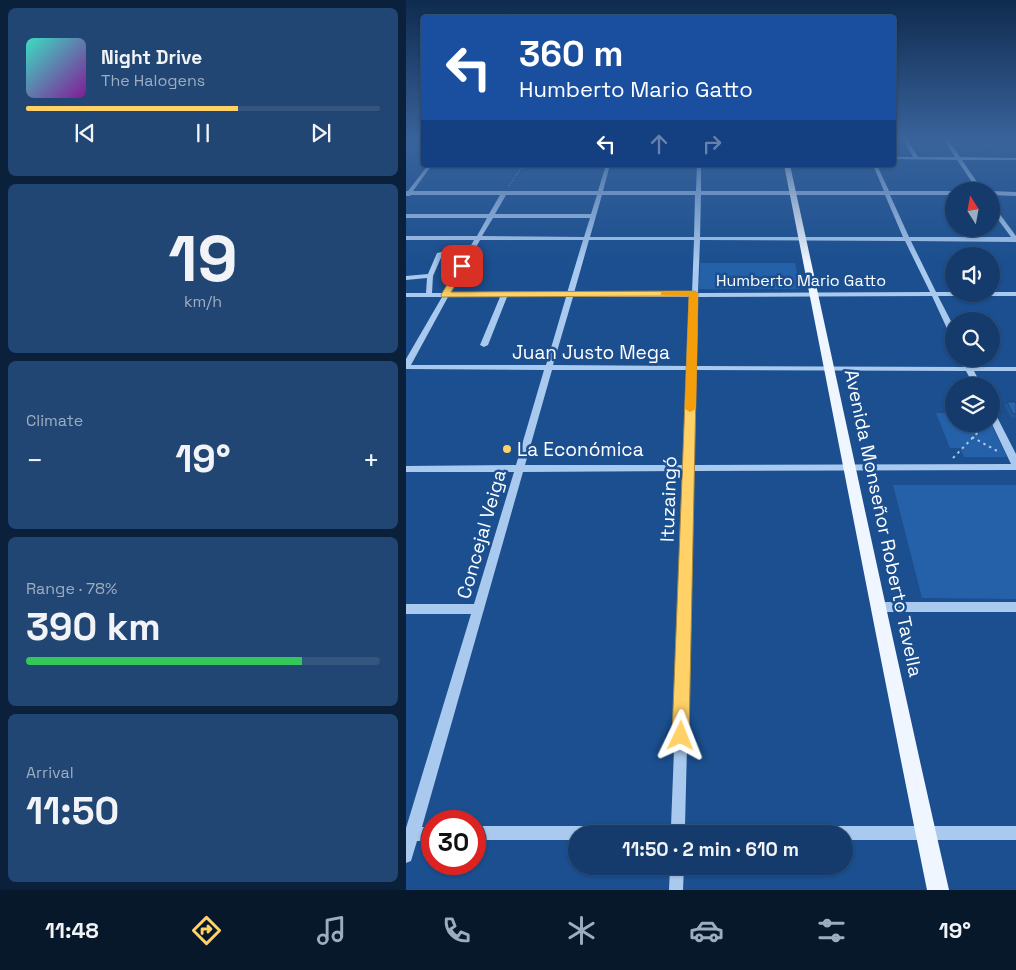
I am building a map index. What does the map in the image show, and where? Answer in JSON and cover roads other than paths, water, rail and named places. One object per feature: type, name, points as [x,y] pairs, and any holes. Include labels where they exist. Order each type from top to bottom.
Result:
[{"type":"main road","name":"Avenida Monseñor Roberto Tavella","points":[[790,181],[850,466],[877,607],[938,890]]},
{"type":"street","points":[[407,195],[418,181]]},
{"type":"street","name":"Concejal Veiga","points":[[406,856],[409,834],[478,609],[604,181]]},
{"type":"street","name":"Ituzaingó","points":[[678,825],[695,238],[698,181]]},
{"type":"street","points":[[881,181],[907,239],[945,316]]},
{"type":"street","points":[[407,195],[504,193],[945,193]]},
{"type":"street","points":[[406,367],[504,193]]},
{"type":"street","points":[[1000,193],[1016,194]]},
{"type":"street","points":[[406,216],[593,216]]},
{"type":"street","points":[[1000,218],[1016,239]]},
{"type":"street","points":[[406,238],[1016,239]]},
{"type":"street","points":[[429,295],[430,276],[440,253]]},
{"type":"street","points":[[406,278],[430,276]]},
{"type":"street","name":"Humberto Mario Gatto","points":[[406,295],[694,293],[814,295],[1016,294]]},
{"type":"street","points":[[484,346],[505,294]]},
{"type":"street","name":"Juan Justo Mega","points":[[406,367],[1016,369]]},
{"type":"street","points":[[969,369],[973,377]]},
{"type":"street","points":[[406,469],[689,470],[1015,463],[1000,432]]},
{"type":"street","points":[[877,607],[1016,607]]},
{"type":"street","points":[[406,610],[478,609]]},
{"type":"street","points":[[853,833],[1016,832]]},
{"type":"street","points":[[486,833],[568,833]]},
{"type":"street","points":[[676,890],[677,875]]},
{"type":"place","name":"La Económica","points":[[507,449]]}]
